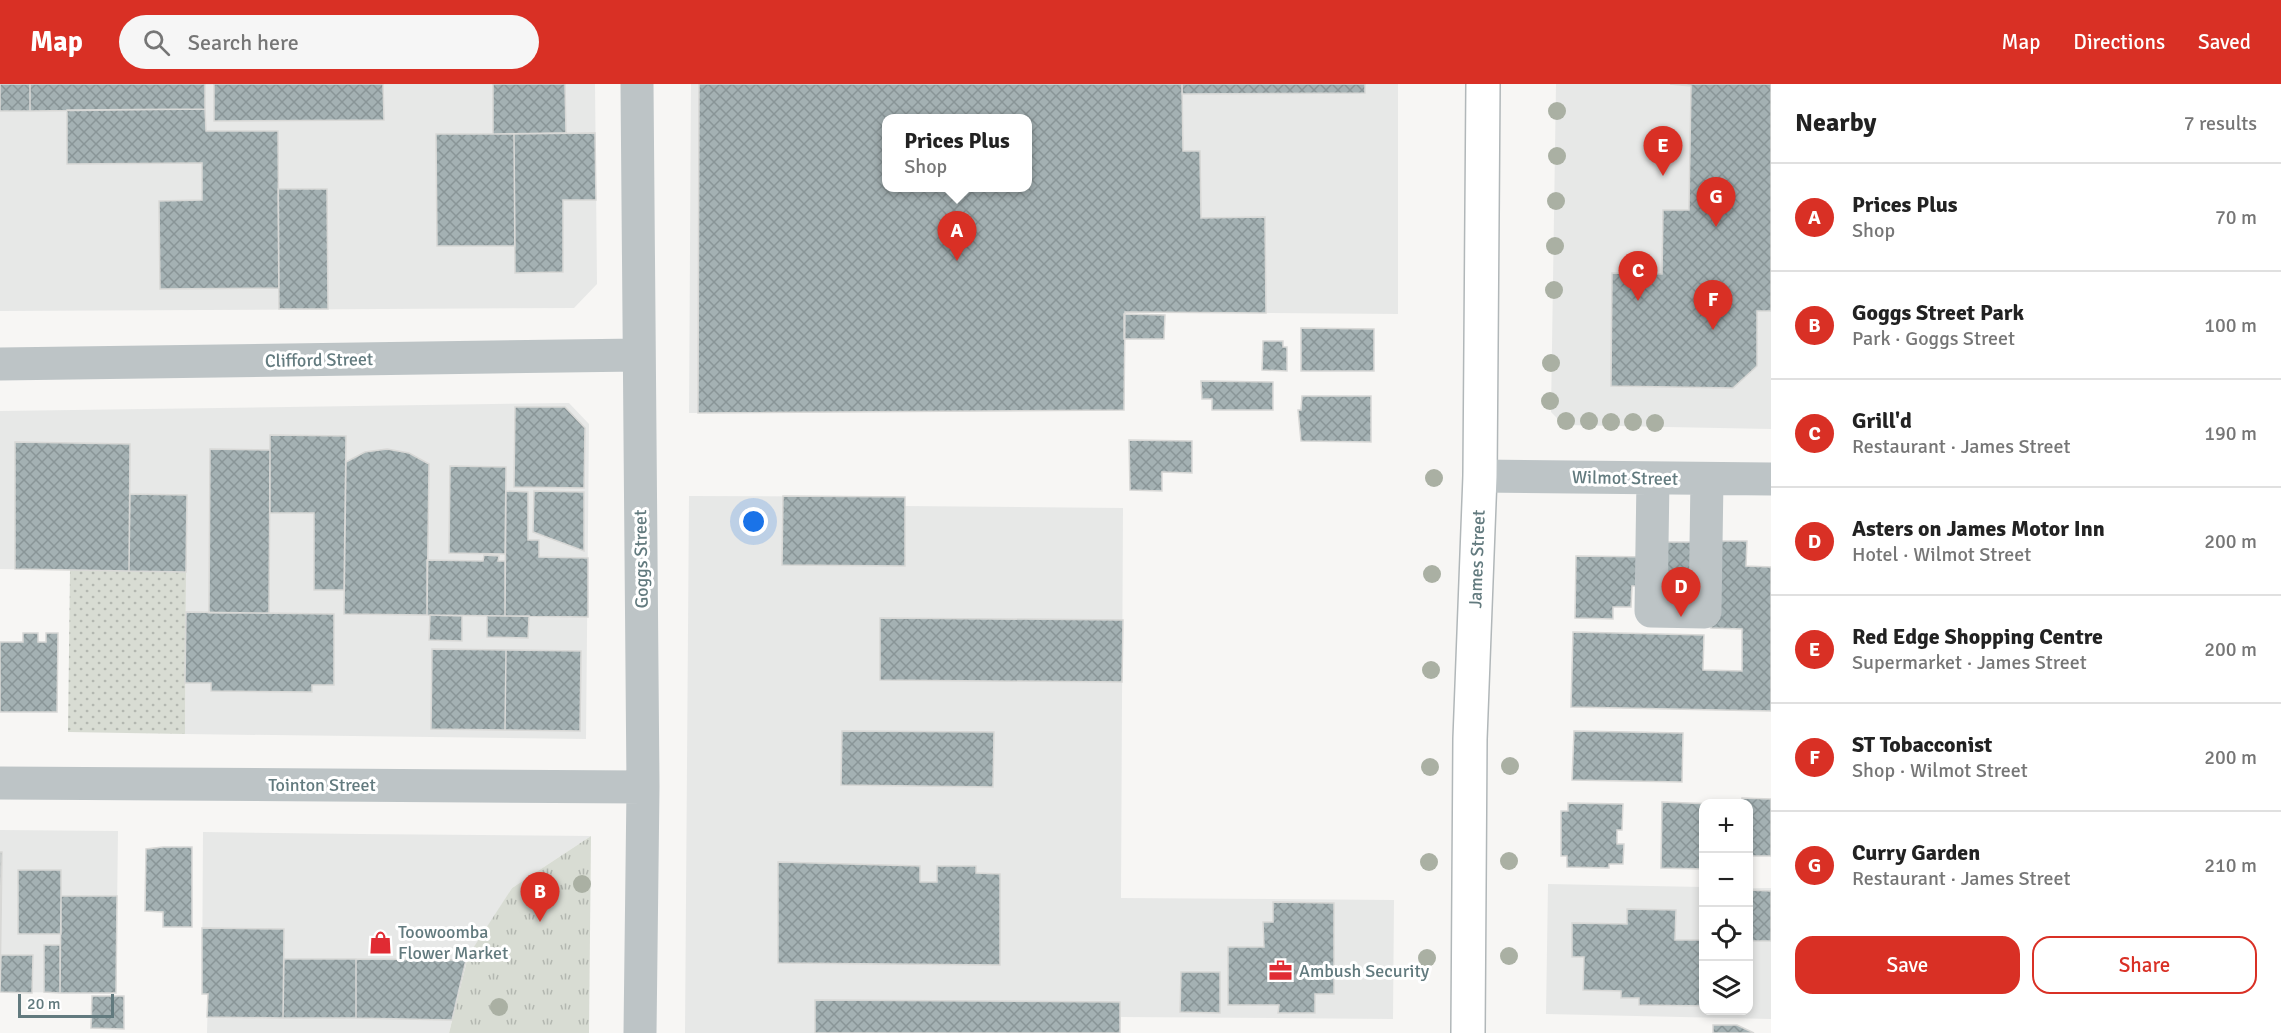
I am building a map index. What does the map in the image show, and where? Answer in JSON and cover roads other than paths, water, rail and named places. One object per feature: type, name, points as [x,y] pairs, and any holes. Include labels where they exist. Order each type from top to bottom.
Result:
[{"type":"highway","name":"James Street","points":[[1468,1033],[1470,739],[1480,476],[1483,84]]},
{"type":"street","name":"Goggs Street","points":[[637,84],[644,787],[640,1033]]},
{"type":"street","name":"Clifford Street","points":[[0,364],[638,355]]},
{"type":"street","name":"Wilmot Street","points":[[1480,476],[1771,479]]},
{"type":"street","points":[[1653,478],[1651,611],[1705,612],[1707,479]]},
{"type":"street","name":"Tointon Street","points":[[0,783],[644,787]]},
{"type":"place","name":"Red Edge Shopping Centre","points":[[1663,176]]},
{"type":"place","name":"Curry Garden","points":[[1716,227]]},
{"type":"place","name":"Prices Plus","points":[[957,261]]},
{"type":"place","name":"Grill'd","points":[[1638,301]]},
{"type":"place","name":"ST Tobacconist","points":[[1713,330]]},
{"type":"place","name":"Asters on James Motor Inn","points":[[1681,617]]},
{"type":"place","name":"Goggs Street Park","points":[[540,922]]},
{"type":"place","name":"Toowoomba Flower Market","points":[[380,942]]},
{"type":"place","name":"Ambush Security","points":[[1281,971]]}]
